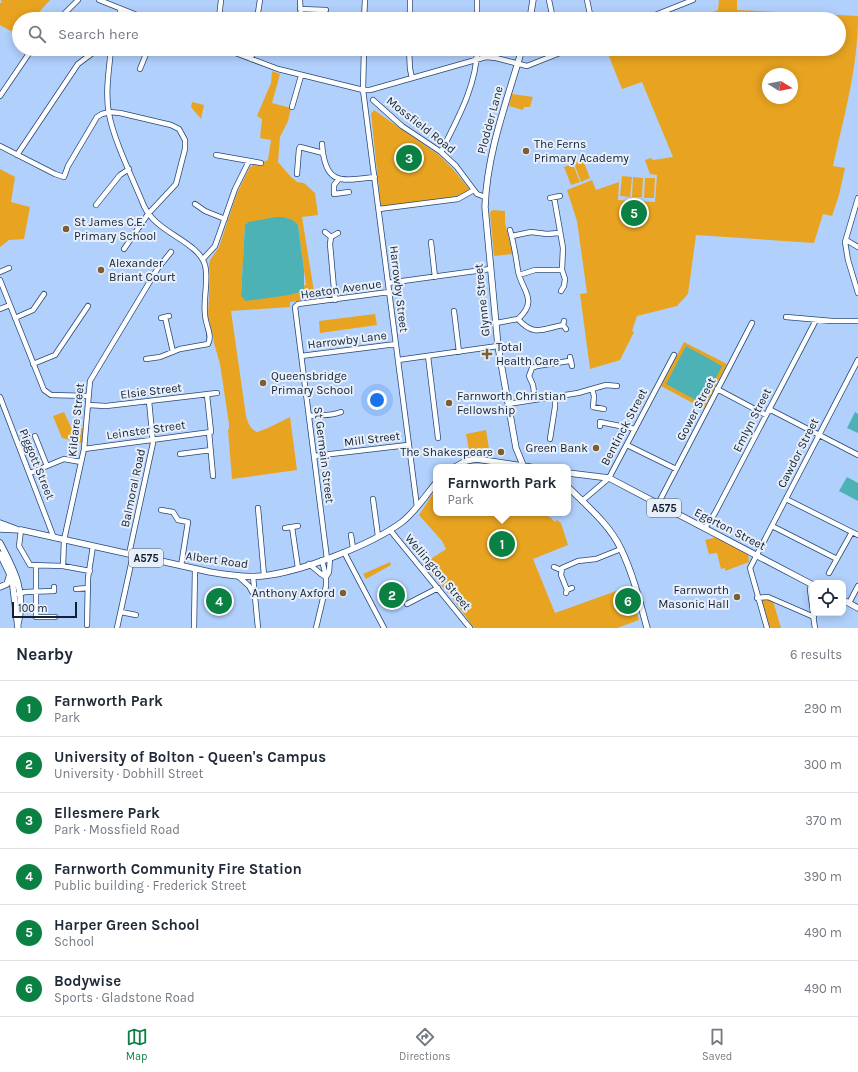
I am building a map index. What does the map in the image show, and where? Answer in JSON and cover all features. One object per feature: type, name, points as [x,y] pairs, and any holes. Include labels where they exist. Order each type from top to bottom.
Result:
[{"type":"main road","points":[[531,12],[533,0]]},
{"type":"main road","name":"Plodder Lane","points":[[485,197],[498,128],[520,56]]},
{"type":"main road","name":"Glynne Street","points":[[485,197],[486,227],[498,346],[518,464]]},
{"type":"main road","name":"Glynne Street","points":[[516,448],[518,464]]},
{"type":"main road","points":[[460,464],[476,459],[511,464]]},
{"type":"main road","name":"Egerton Street","points":[[571,473],[609,478],[810,583]]},
{"type":"main road","name":"Albert Road","points":[[0,524],[19,530],[195,569],[238,576],[264,576],[298,568],[326,559],[390,530],[417,507],[433,487]]},
{"type":"main road","points":[[571,490],[604,524],[621,549],[632,577],[647,628]]},
{"type":"main road","name":"Albert Road","points":[[0,529],[19,530]]},
{"type":"main road","points":[[0,543],[16,574],[19,592],[20,615],[18,626]]},
{"type":"main road","points":[[0,554],[19,592]]},
{"type":"main road","points":[[0,587],[7,584],[10,574]]},
{"type":"main road","points":[[846,602],[858,608]]},
{"type":"street","points":[[66,12],[78,0]]},
{"type":"street","points":[[99,0],[128,12]]},
{"type":"street","points":[[220,12],[221,0]]},
{"type":"street","points":[[258,12],[260,0]]},
{"type":"street","points":[[300,0],[300,10],[323,10],[321,3]]},
{"type":"street","points":[[364,12],[365,0]]},
{"type":"street","points":[[410,0],[410,12]]},
{"type":"street","points":[[477,0],[477,12]]},
{"type":"street","points":[[549,0],[552,12]]},
{"type":"street","points":[[587,0],[590,12]]},
{"type":"street","points":[[663,12],[693,0]]},
{"type":"street","points":[[0,96],[27,56]]},
{"type":"street","points":[[16,155],[78,64],[89,56]]},
{"type":"street","points":[[110,56],[108,88],[109,112],[113,129],[148,214],[163,229],[194,250],[203,259],[206,274],[204,315],[210,340],[204,346],[183,348],[160,357],[146,359]]},
{"type":"street","points":[[140,69],[145,56]]},
{"type":"street","points":[[243,56],[301,76],[363,90],[370,90],[477,59],[496,58],[518,65],[529,66],[549,56]]},
{"type":"street","name":"Harrowby Street","points":[[364,56],[363,90],[417,507]]},
{"type":"street","points":[[409,56],[412,78]]},
{"type":"street","points":[[441,152],[461,110],[477,59]]},
{"type":"street","points":[[300,104],[293,105],[301,76]]},
{"type":"street","name":"Mossfield Road","points":[[374,103],[402,126],[441,152],[456,166],[474,190],[479,195],[485,197]]},
{"type":"street","points":[[0,146],[55,174],[64,177],[68,166],[97,117],[102,114],[109,112],[120,113],[171,125],[179,129],[184,136],[185,149],[176,184],[148,214],[124,249]]},
{"type":"street","points":[[322,144],[323,153],[329,171],[338,180],[347,181],[375,178]]},
{"type":"street","points":[[299,171],[298,149],[300,147],[323,153]]},
{"type":"street","points":[[216,155],[225,158],[261,163]]},
{"type":"street","points":[[224,163],[225,158]]},
{"type":"street","points":[[203,259],[215,246],[235,189],[249,161]]},
{"type":"street","points":[[96,206],[120,174],[129,169]]},
{"type":"street","points":[[338,180],[334,185],[334,194],[347,192],[344,187]]},
{"type":"street","points":[[379,209],[458,199],[474,190]]},
{"type":"street","points":[[560,196],[552,198],[563,248],[562,270],[566,286],[561,291]]},
{"type":"street","points":[[858,198],[857,210],[846,240],[848,260],[858,293]]},
{"type":"street","points":[[202,202],[197,206],[210,214],[225,219]]},
{"type":"street","points":[[496,323],[518,319],[525,311],[528,299],[528,293],[519,275],[510,230]]},
{"type":"street","points":[[325,232],[331,237]]},
{"type":"street","points":[[512,236],[531,232],[547,234],[559,233]]},
{"type":"street","points":[[331,237],[338,233]]},
{"type":"street","points":[[331,237],[330,263],[336,300]]},
{"type":"street","points":[[846,240],[858,247]]},
{"type":"street","points":[[431,242],[435,277]]},
{"type":"street","name":"Kildare Street","points":[[63,566],[64,540],[84,449],[89,384],[92,376],[158,268],[171,252]]},
{"type":"street","points":[[0,272],[9,268]]},
{"type":"street","points":[[388,283],[490,269]]},
{"type":"street","points":[[519,275],[535,270],[562,270]]},
{"type":"street","points":[[0,280],[33,364],[46,392],[51,395],[88,396]]},
{"type":"street","name":"Heaton Avenue","points":[[296,306],[389,292]]},
{"type":"street","points":[[15,318],[33,310],[44,294]]},
{"type":"street","points":[[0,309],[10,305]]},
{"type":"street","name":"St Germain Street","points":[[296,306],[326,559]]},
{"type":"street","points":[[33,364],[55,355],[85,307]]},
{"type":"street","points":[[454,311],[452,317],[459,352]]},
{"type":"street","points":[[165,317],[173,352]]},
{"type":"street","points":[[786,317],[816,320],[858,321]]},
{"type":"street","points":[[518,319],[525,327],[532,331],[565,325]]},
{"type":"street","name":"Emlyn Street","points":[[705,528],[715,513],[816,320]]},
{"type":"street","name":"Gower Street","points":[[658,504],[752,323]]},
{"type":"street","name":"Harrowby Lane","points":[[302,356],[396,344]]},
{"type":"street","points":[[398,360],[498,346]]},
{"type":"street","points":[[152,352],[153,358]]},
{"type":"street","name":"Bentinck Street","points":[[582,501],[609,478],[674,355]]},
{"type":"street","points":[[428,356],[438,438]]},
{"type":"street","points":[[535,399],[533,385],[529,374],[532,368],[570,359],[572,366]]},
{"type":"street","name":"Cawdor Street","points":[[767,628],[750,571],[858,360]]},
{"type":"street","points":[[508,404],[592,389],[606,385],[617,386]]},
{"type":"street","points":[[592,389],[594,396],[593,407],[604,409]]},
{"type":"street","points":[[717,390],[766,415]]},
{"type":"street","name":"Elsie Street","points":[[88,405],[106,406],[217,393]]},
{"type":"street","points":[[207,394],[213,476]]},
{"type":"street","points":[[550,439],[556,407],[555,396]]},
{"type":"street","name":"Piggott Street","points":[[0,397],[54,538]]},
{"type":"street","name":"Balmoral Road","points":[[117,628],[153,439],[149,401]]},
{"type":"street","points":[[769,409],[858,456]]},
{"type":"street","points":[[309,416],[329,416],[341,412]]},
{"type":"street","points":[[600,426],[600,422],[635,429]]},
{"type":"street","name":"Leinster Street","points":[[84,449],[210,432]]},
{"type":"street","points":[[35,436],[43,450],[47,466]]},
{"type":"street","name":"Mill Street","points":[[314,456],[408,444]]},
{"type":"street","points":[[627,445],[676,469]]},
{"type":"street","points":[[180,454],[211,450]]},
{"type":"street","points":[[30,473],[64,459],[81,462]]},
{"type":"street","points":[[414,490],[424,499]]},
{"type":"street","points":[[373,499],[378,536]]},
{"type":"street","points":[[786,499],[858,535]]},
{"type":"street","points":[[258,508],[264,576]]},
{"type":"street","points":[[161,510],[173,512],[178,520],[188,522],[181,566]]},
{"type":"street","points":[[285,528],[298,526]]},
{"type":"street","points":[[772,526],[836,559]]},
{"type":"street","points":[[292,527],[298,568]]},
{"type":"street","points":[[19,530],[18,546],[29,564],[36,566],[63,566],[90,571]]},
{"type":"street","name":"Wellington Street","points":[[390,530],[470,628]]},
{"type":"street","points":[[829,572],[852,532]]},
{"type":"street","points":[[351,535],[353,548]]},
{"type":"street","points":[[87,625],[88,588],[93,546]]},
{"type":"street","points":[[560,570],[578,561],[596,559],[621,549]]},
{"type":"street","points":[[344,552],[384,628]]},
{"type":"street","points":[[326,559],[329,572],[326,577]]},
{"type":"street","points":[[316,628],[325,595],[326,559]]},
{"type":"street","points":[[310,564],[326,577]]},
{"type":"street","points":[[36,566],[36,617],[55,617]]},
{"type":"street","points":[[554,567],[560,570],[568,591]]},
{"type":"street","points":[[194,628],[195,569]]},
{"type":"street","points":[[238,576],[249,586],[254,596]]},
{"type":"street","points":[[253,576],[258,628]]},
{"type":"street","points":[[849,603],[858,586]]},
{"type":"street","points":[[19,592],[54,591],[54,587]]},
{"type":"street","points":[[76,589],[88,588]]},
{"type":"street","points":[[407,604],[438,588]]},
{"type":"street","points":[[757,598],[768,597],[810,613]]},
{"type":"street","points":[[121,612],[136,615]]},
{"type":"street","points":[[813,616],[815,628]]},
{"type":"shaded area","points":[[0,0],[50,0],[39,12],[12,12],[12,32],[0,25],[0,4],[2,1]]},
{"type":"shaded area","points":[[719,0],[737,0],[737,10],[777,12],[713,12],[718,10]]},
{"type":"shaded area","points":[[846,15],[858,16],[856,54],[853,73],[833,166],[845,168],[839,195],[832,216],[823,214],[814,243],[696,235],[688,294],[677,306],[637,316],[632,331],[634,332],[620,360],[590,369],[580,294],[587,293],[577,221],[567,190],[592,180],[596,190],[619,182],[618,200],[655,202],[657,175],[650,174],[645,160],[651,158],[653,160],[673,157],[642,82],[622,89],[609,56],[846,56]]},
{"type":"shaded area","points":[[272,71],[280,74],[272,103],[291,108],[288,121],[280,137],[278,162],[291,177],[297,182],[304,183],[315,193],[318,215],[302,217],[315,298],[290,302],[290,307],[231,311],[246,416],[251,427],[257,432],[290,417],[297,470],[232,479],[228,430],[229,424],[220,364],[208,316],[210,276],[209,265],[210,260],[219,247],[237,193],[250,167],[253,165],[263,166],[263,162],[268,160],[271,140],[260,138],[262,119],[257,116],[271,83]],"holes":[[[287,218],[298,225],[306,285],[241,296],[245,225],[248,222]]]},
{"type":"shaded area","points":[[512,94],[533,97],[530,107],[524,107],[523,110],[509,106]]},
{"type":"shaded area","points":[[192,102],[204,105],[201,119],[191,107]]},
{"type":"shaded area","points":[[374,110],[439,155],[470,190],[457,196],[381,207],[371,114]]},
{"type":"shaded area","points":[[583,160],[590,178],[581,182],[574,163]]},
{"type":"shaded area","points":[[573,164],[580,182],[571,185],[564,167]]},
{"type":"shaded area","points":[[0,169],[15,177],[11,202],[30,207],[24,239],[9,240],[0,247]]},
{"type":"shaded area","points":[[622,176],[632,177],[630,197],[620,196]]},
{"type":"shaded area","points":[[633,177],[643,178],[642,197],[632,197]]},
{"type":"shaded area","points":[[645,178],[655,178],[654,198],[644,198]]},
{"type":"shaded area","points":[[493,210],[505,211],[505,223],[513,254],[494,256],[490,212]]},
{"type":"shaded area","points":[[276,217],[288,218],[298,225],[304,270],[304,291],[289,295],[246,301],[241,296],[245,225],[248,222]]},
{"type":"shaded area","points":[[375,314],[377,325],[320,333],[319,321]]},
{"type":"shaded area","points":[[684,342],[727,364],[704,409],[661,386]]},
{"type":"shaded area","points":[[686,346],[722,366],[703,404],[666,384]]},
{"type":"shaded area","points":[[64,412],[71,427],[83,428],[82,443],[62,438],[53,416]]},
{"type":"shaded area","points":[[855,412],[858,414],[858,433],[847,428]]},
{"type":"shaded area","points":[[486,430],[490,455],[470,455],[466,434]]},
{"type":"shaded area","points":[[847,477],[858,483],[858,501],[839,491]]},
{"type":"shaded area","points":[[433,494],[433,516],[547,516],[555,522],[557,520],[561,523],[568,545],[533,559],[555,613],[630,586],[631,592],[620,596],[626,611],[636,608],[639,620],[617,628],[474,628],[453,599],[423,564],[446,549],[442,541],[419,515]]},
{"type":"shaded area","points":[[717,537],[748,553],[749,562],[725,571],[725,568],[721,569],[717,553],[709,554],[705,540]]},
{"type":"shaded area","points":[[390,562],[391,565],[366,579],[363,574]]},
{"type":"shaded area","points":[[765,598],[773,601],[781,628],[770,628],[762,600]]},
{"type":"place","name":"The Ferns Primary Academy","points":[[526,151]]},
{"type":"place","name":"Ellesmere Park","points":[[409,158]]},
{"type":"place","name":"Harper Green School","points":[[634,213]]},
{"type":"place","name":"St James C.E. Primary School","points":[[66,229]]},
{"type":"place","name":"Alexander Briant Court","points":[[101,270]]},
{"type":"place","name":"Total Health Care","points":[[487,354]]},
{"type":"place","name":"Queensbridge Primary School","points":[[263,383]]},
{"type":"place","name":"Farnworth Christian Fellowship","points":[[449,403]]},
{"type":"place","name":"Green Bank","points":[[596,448]]},
{"type":"place","name":"The Shakespeare","points":[[501,452]]},
{"type":"place","name":"Farnworth Park","points":[[502,544]]},
{"type":"place","name":"Anthony Axford","points":[[343,593]]},
{"type":"place","name":"University of Bolton - Queen's Campus","points":[[392,595]]},
{"type":"place","name":"Farnworth Masonic Hall","points":[[737,597]]},
{"type":"place","name":"Farnworth Community Fire Station","points":[[219,601]]},
{"type":"place","name":"Bodywise","points":[[628,601]]}]
